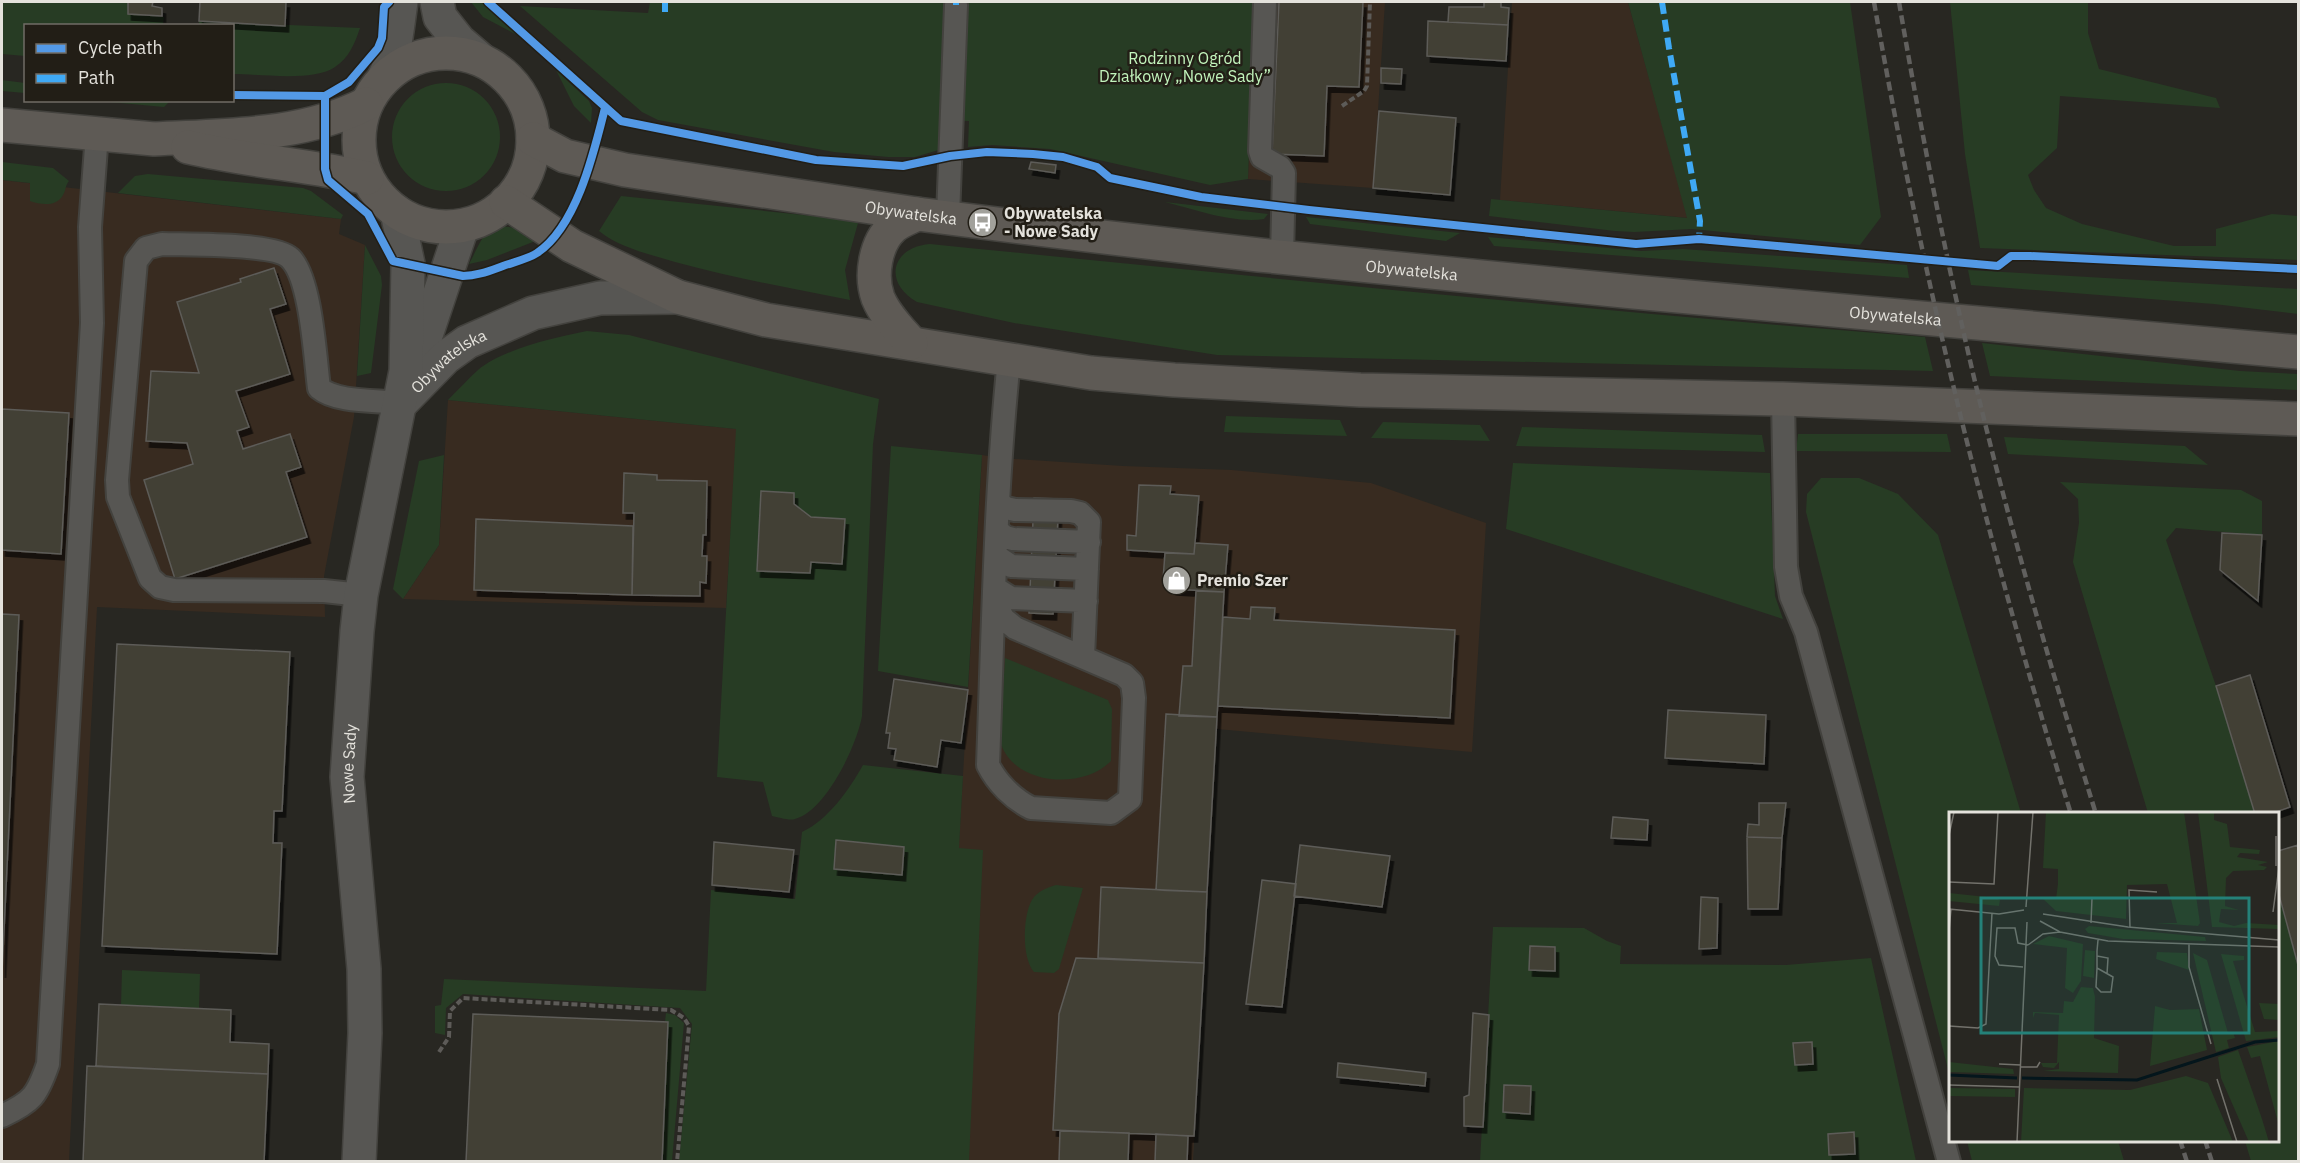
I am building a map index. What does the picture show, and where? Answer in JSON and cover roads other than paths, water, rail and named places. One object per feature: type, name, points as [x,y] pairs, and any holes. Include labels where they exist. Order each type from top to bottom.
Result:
[{"type":"main road","points":[[154,139],[271,132],[308,126],[340,117],[375,91],[405,63],[429,54],[455,53],[480,59],[502,72],[519,91],[530,115],[533,139],[530,164],[519,187],[506,202],[481,219],[462,227],[435,226],[415,221],[397,212],[379,195],[367,178],[359,153],[359,128],[375,91]]},
{"type":"main road","points":[[2,125],[154,139],[231,157],[325,169],[367,178]]},
{"type":"main road","name":"Obywatelska","points":[[533,139],[565,156],[625,170],[933,216],[1282,257],[2000,326],[2298,352]]},
{"type":"main road","name":"Obywatelska","points":[[506,202],[572,246],[678,297],[765,320],[1090,373],[1220,382],[1482,393],[1783,399],[2298,419]]},
{"type":"main road","points":[[911,344],[891,319],[878,297],[874,272],[881,244],[887,234],[902,220],[933,216]]},
{"type":"street","points":[[375,91],[390,67],[401,2]]},
{"type":"street","points":[[437,2],[440,17],[459,41],[480,59]]},
{"type":"street","name":"Nowe Sady","points":[[359,1161],[365,1034],[364,969],[347,777],[361,594],[406,371],[408,264],[397,212]]},
{"type":"street","name":"Nowe Sady","points":[[406,371],[423,344],[462,227]]},
{"type":"street","name":"Obywatelska","points":[[400,403],[446,357],[467,342],[532,313],[600,298],[678,297]]},
{"type":"lane","points":[[1265,2],[1260,151],[1262,157],[1280,167],[1284,172],[1282,257]]},
{"type":"lane","points":[[933,216],[956,5]]},
{"type":"lane","points":[[2,1116],[24,1106],[40,1088],[48,1064],[92,323],[90,227],[97,134]]},
{"type":"lane","points":[[361,594],[324,591],[174,590],[160,587],[150,578],[118,497],[136,261],[146,248],[162,244],[272,249],[289,257],[299,273],[308,305],[320,388],[327,394],[355,400],[400,403]]},
{"type":"lane","points":[[994,595],[1004,619],[1015,628],[1124,675],[1132,683],[1134,698],[1130,799],[1111,813],[1031,808],[1022,804],[995,779],[988,765],[994,595],[1002,421],[1009,360]]},
{"type":"lane","points":[[1783,399],[1786,567],[1791,596],[1806,632],[1949,1161]]},
{"type":"lane","points":[[999,503],[1015,510],[1080,513],[1089,522],[1083,657]]},
{"type":"lane","points":[[997,530],[1005,537],[1013,539],[1089,542]]},
{"type":"lane","points":[[996,556],[1011,566],[1087,569]]},
{"type":"lane","points":[[994,595],[1086,602]]},
{"type":"railway","points":[[1874,2],[1913,207],[1959,411],[2012,613],[2070,812]]},
{"type":"railway","points":[[1899,2],[1919,116],[1979,399],[2029,590],[2095,812]]},
{"type":"railway","points":[[2181,1142],[2187,1162]]},
{"type":"railway","points":[[2206,1142],[2212,1162]]},
{"type":"place","name":"Obywatelska - Nowe Sady","points":[[983,222]]},
{"type":"place","name":"Premio Szer","points":[[1176,580]]},
{"type":"park label","name":"Rodzinny Ogród Działkowy „Nowe Sady”","points":[[1185,67]]}]
